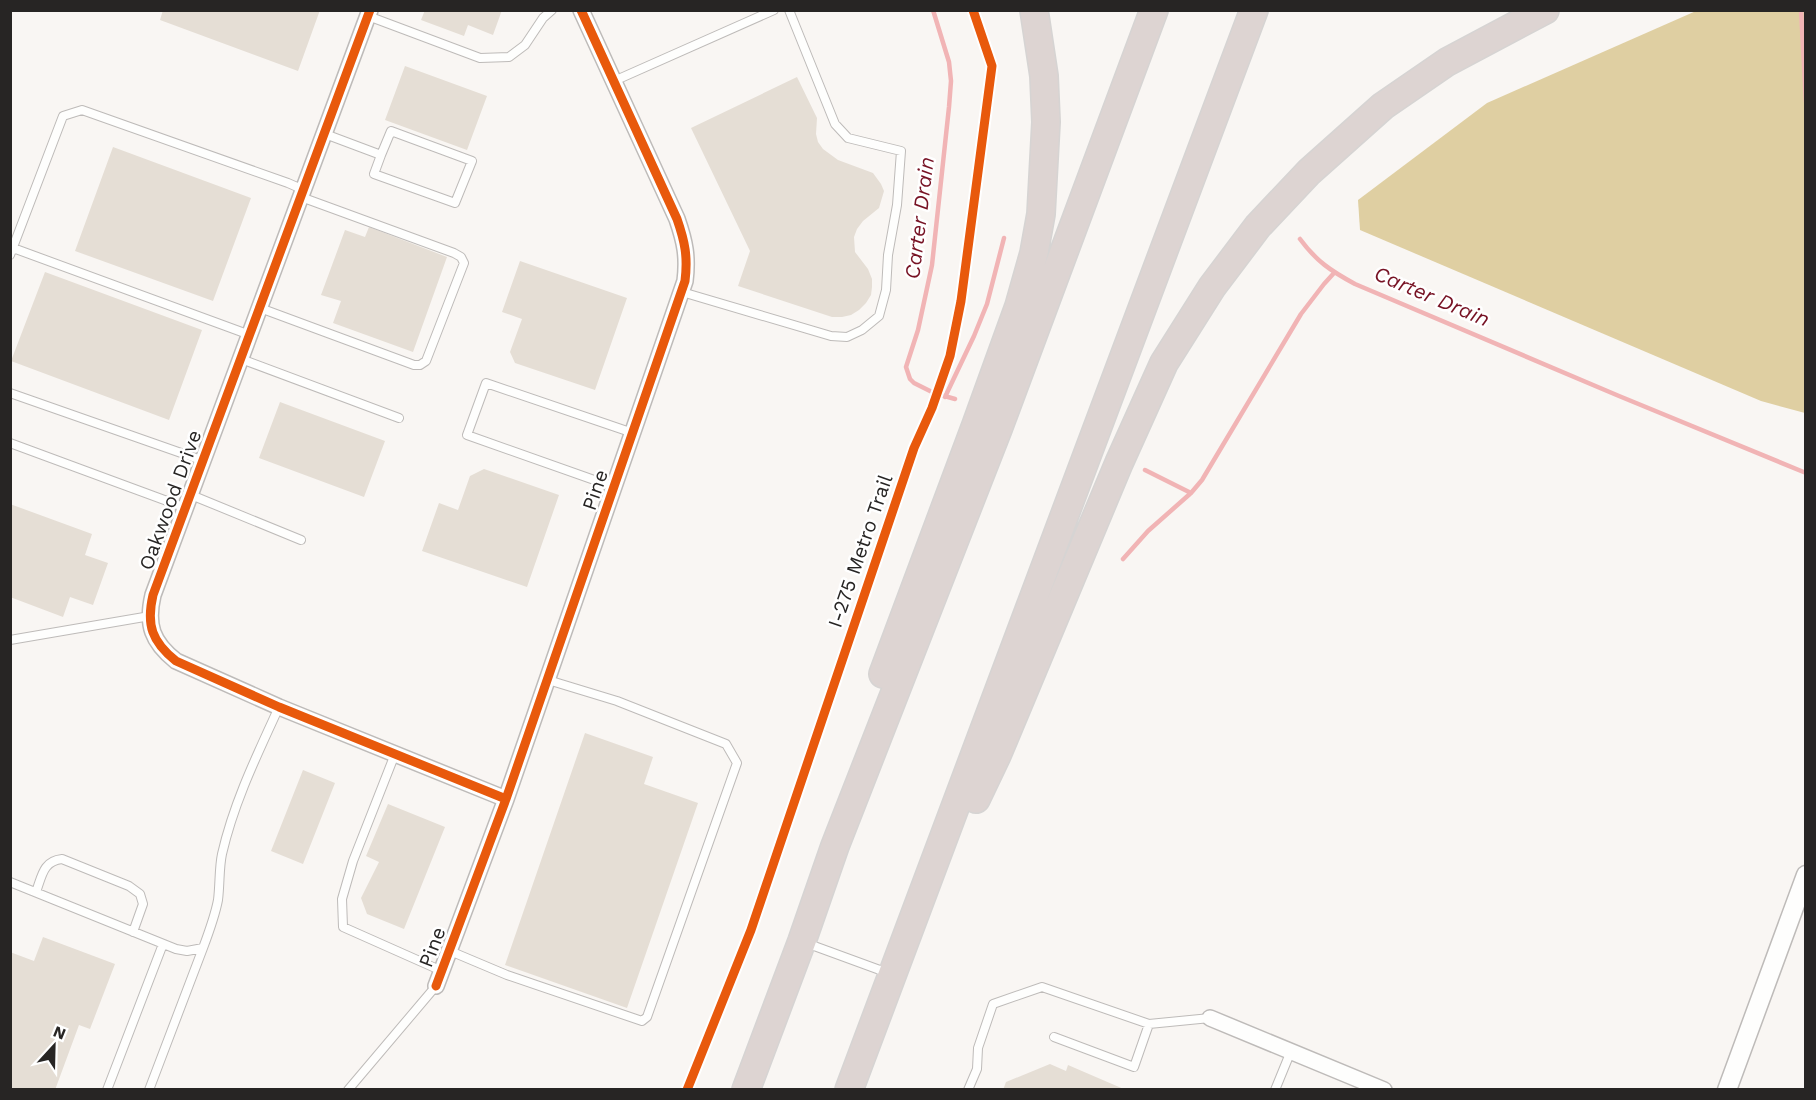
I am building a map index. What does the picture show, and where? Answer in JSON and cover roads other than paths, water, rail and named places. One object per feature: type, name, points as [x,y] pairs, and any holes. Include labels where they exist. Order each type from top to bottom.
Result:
[{"type":"highway","points":[[836,846],[855,757],[887,662],[1011,328],[1034,253],[1041,214],[1046,122],[1044,76],[1035,10]]},
{"type":"highway","points":[[746,1089],[836,846],[998,429],[1154,10]]},
{"type":"highway","points":[[849,1089],[1254,10]]},
{"type":"highway","points":[[945,837],[973,806],[997,755],[1119,463],[1164,363],[1212,287],[1265,218],[1309,172],[1383,106],[1447,62],[1545,10]]},
{"type":"street","name":"Pine","points":[[436,986],[548,680],[682,292],[687,268],[687,254],[678,219],[581,10]]},
{"type":"street","name":"Oakwood Drive","points":[[369,13],[153,595],[150,616],[154,636],[161,649],[176,661],[279,707],[506,799]]},
{"type":"street","points":[[1731,1088],[1806,875]]},
{"type":"street","points":[[1210,1018],[1384,1089]]},
{"type":"lane","points":[[369,13],[480,58],[508,57],[525,45],[543,18],[552,10]]},
{"type":"lane","points":[[614,81],[774,10]]},
{"type":"lane","points":[[682,292],[831,336],[847,337],[862,330],[879,316],[886,290],[888,255],[897,205],[901,151],[848,138],[836,124],[789,10]]},
{"type":"lane","points":[[250,335],[12,252],[63,116],[82,110],[288,183],[302,194],[454,253],[461,257],[464,263],[426,361],[420,365],[414,365],[260,308]]},
{"type":"lane","points":[[392,131],[472,161],[455,203],[374,174],[381,155],[392,131]]},
{"type":"lane","points":[[325,134],[381,155]]},
{"type":"lane","points":[[241,359],[399,418]]},
{"type":"lane","points":[[614,487],[467,435],[486,383],[633,433]]},
{"type":"lane","points":[[10,393],[204,461]]},
{"type":"lane","points":[[10,443],[301,540]]},
{"type":"lane","points":[[10,640],[150,616]]},
{"type":"lane","points":[[450,951],[507,975],[642,1021],[647,1017],[737,763],[726,744],[617,701],[548,680]]},
{"type":"lane","points":[[149,1089],[216,909],[221,856],[239,798],[279,707]]},
{"type":"lane","points":[[395,754],[353,861],[342,899],[343,927],[442,971]]},
{"type":"lane","points":[[36,892],[46,866],[53,860],[62,859],[129,886],[140,894],[143,904],[133,932]]},
{"type":"lane","points":[[10,882],[163,944],[187,951],[203,948]]},
{"type":"lane","points":[[802,941],[893,975]]},
{"type":"lane","points":[[107,1089],[163,944]]},
{"type":"lane","points":[[348,1089],[436,986]]},
{"type":"lane","points":[[968,1089],[977,1069],[978,1048],[993,1004],[1042,987],[1149,1024],[1210,1018]]},
{"type":"lane","points":[[1054,1037],[1134,1067],[1149,1024]]},
{"type":"lane","points":[[1275,1089],[1291,1051]]},
{"type":"waterway","name":"Carter Drain","points":[[933,10],[949,62],[951,81],[932,265],[918,330],[906,367],[914,383],[934,393],[955,399]]},
{"type":"waterway","points":[[1801,10],[1806,102]]},
{"type":"waterway","points":[[945,397],[987,304],[1004,238]]},
{"type":"waterway","name":"Carter Drain","points":[[1300,239],[1324,265],[1355,284],[1806,473]]},
{"type":"waterway","name":"Carter Drain","points":[[1123,559],[1148,531],[1191,493],[1202,480],[1301,314],[1334,273]]},
{"type":"waterway","name":"Carter Drain","points":[[1145,470],[1191,493]]}]
